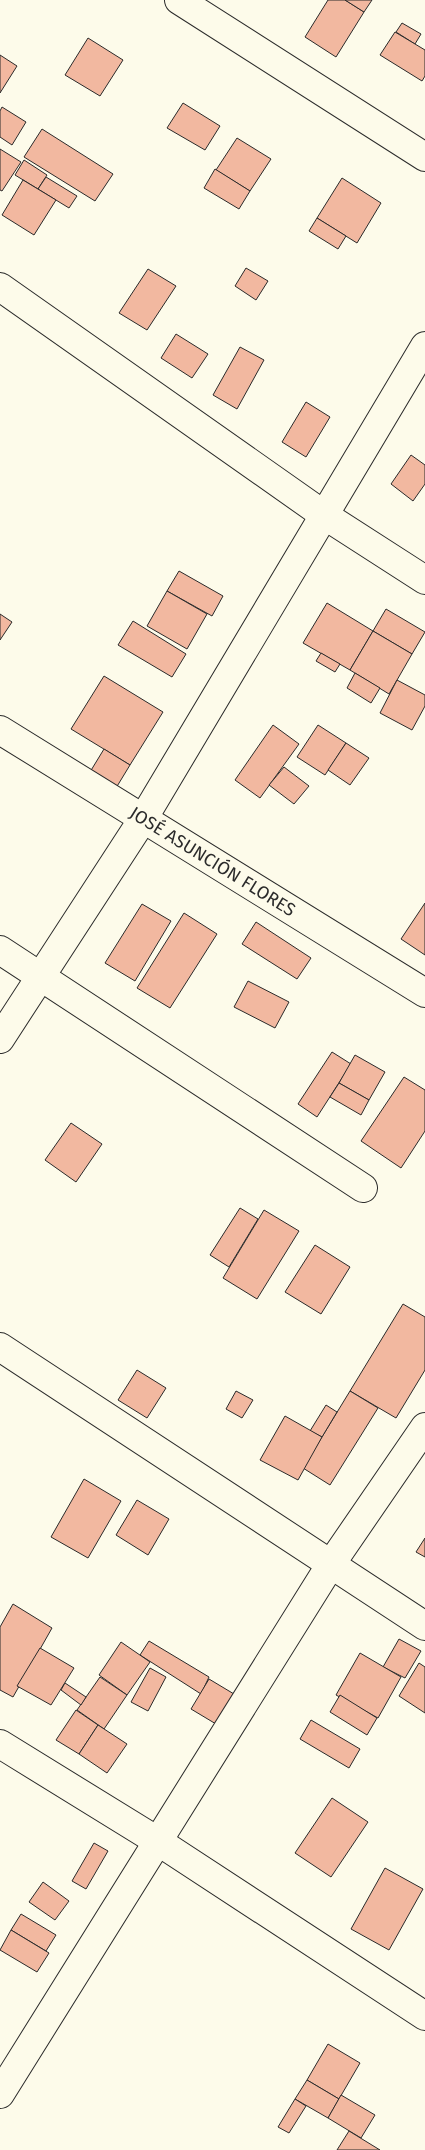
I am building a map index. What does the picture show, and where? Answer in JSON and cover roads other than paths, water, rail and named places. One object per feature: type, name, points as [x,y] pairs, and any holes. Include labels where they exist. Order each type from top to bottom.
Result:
[{"type":"street","points":[[179,0],[425,157]]},
{"type":"street","points":[[0,288],[324,515],[425,580]]},
{"type":"street","points":[[0,1038],[143,819],[425,346]]},
{"type":"street","name":"JOSÉ ASUNCIÓN FLORES","points":[[0,730],[425,993]]},
{"type":"street","points":[[0,950],[363,1188]]},
{"type":"street","points":[[0,1347],[425,1626]]},
{"type":"street","points":[[0,2094],[331,1564],[425,1428]]},
{"type":"street","points":[[0,1744],[159,1842],[425,2016]]}]
